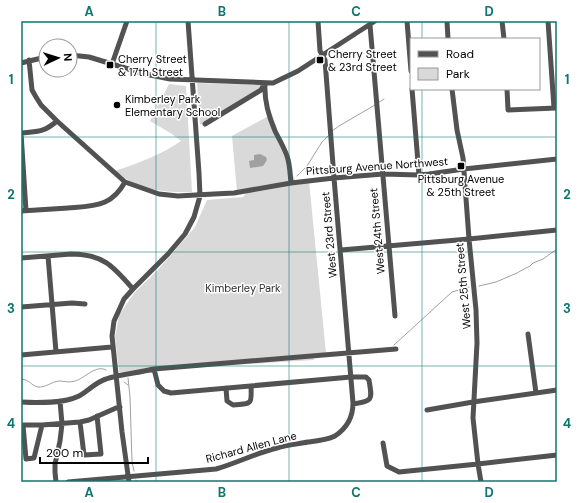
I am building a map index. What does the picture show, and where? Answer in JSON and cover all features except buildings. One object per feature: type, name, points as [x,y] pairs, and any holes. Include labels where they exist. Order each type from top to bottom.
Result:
[{"type":"street","points":[[112,64],[128,21]]},
{"type":"street","points":[[129,482],[112,347],[112,336],[114,321],[124,299],[168,254],[185,234],[194,217],[200,196],[188,21]]},
{"type":"street","name":"West 23rd Street","points":[[318,21],[320,51],[325,60],[349,353]]},
{"type":"street","points":[[78,56],[89,57],[124,68],[170,79],[265,83],[281,80],[298,71],[375,21]]},
{"type":"street","points":[[407,21],[410,58]]},
{"type":"street","points":[[447,21],[448,38]]},
{"type":"street","points":[[502,21],[504,38]]},
{"type":"street","points":[[507,90],[508,110],[556,108],[548,21]]},
{"type":"street","name":"West 24th Street","points":[[370,25],[395,316]]},
{"type":"street","points":[[21,63],[38,58]]},
{"type":"street","points":[[29,60],[33,93],[41,105],[125,182],[112,198],[93,206],[24,211],[21,133],[40,131],[48,128],[57,121]]},
{"type":"street","points":[[205,124],[261,90],[265,83]]},
{"type":"street","points":[[265,83],[264,94],[267,108],[287,157],[291,183]]},
{"type":"street","points":[[412,90],[419,175]]},
{"type":"street","name":"West 25th Street","points":[[452,90],[464,169],[476,310],[477,343],[473,418],[481,482]]},
{"type":"street","name":"Pittsburg Avenue Northwest","points":[[125,182],[164,194],[178,196],[200,196],[234,193],[291,183],[334,178],[383,174],[419,175],[557,159]]},
{"type":"street","points":[[340,250],[557,230]]},
{"type":"street","points":[[21,258],[79,254],[95,256],[115,269],[133,289]]},
{"type":"street","points":[[48,256],[56,352]]},
{"type":"street","points":[[21,307],[72,303],[85,304]]},
{"type":"street","points":[[528,334],[536,393]]},
{"type":"street","points":[[21,355],[112,347]]},
{"type":"street","points":[[21,402],[32,403],[69,399],[79,396],[101,381],[116,376],[154,369],[396,349]]},
{"type":"street","name":"Richard Allen Lane","points":[[68,482],[216,469],[279,447],[325,440],[334,436],[344,430],[354,411],[349,353]]},
{"type":"street","points":[[154,369],[158,385],[164,391],[171,393],[366,377],[369,380],[372,394],[370,399],[366,402],[353,404]]},
{"type":"street","points":[[226,388],[227,401],[233,405],[247,404],[252,400],[251,386]]},
{"type":"street","points":[[427,410],[557,390]]},
{"type":"street","points":[[56,482],[55,464],[62,424],[60,401]]},
{"type":"street","points":[[42,425],[34,458],[26,459],[22,425],[80,422],[120,407]]},
{"type":"street","points":[[80,422],[84,455],[101,454],[97,416]]},
{"type":"street","points":[[383,443],[387,466],[399,472],[557,455]]},
{"type":"green space","points":[[197,83],[262,85],[200,125]]},
{"type":"green space","points":[[169,84],[186,86],[192,192],[170,192],[147,188],[133,183],[115,171],[157,155],[181,141],[150,121]]},
{"type":"green space","name":"Kimberley Park","points":[[272,114],[296,183],[309,181],[326,353],[313,354],[314,360],[119,372],[115,337],[119,315],[135,292],[157,271],[195,227],[207,200],[243,197],[248,191],[237,192],[232,136]]},
{"type":"shaded area","points":[[260,154],[266,157],[267,160],[263,166],[250,168],[249,161],[254,160],[254,155]]},
{"type":"waterway","points":[[378,103],[384,99]]},
{"type":"waterway","points":[[332,131],[375,105]]},
{"type":"waterway","points":[[297,176],[307,166],[322,142],[329,135]]},
{"type":"waterway","points":[[479,286],[496,282],[517,273],[533,263],[543,259],[557,249]]},
{"type":"waterway","points":[[394,345],[452,292],[469,287]]},
{"type":"waterway","points":[[21,379],[27,380],[35,386],[41,387],[53,382],[69,382],[79,380],[94,370],[106,370]]},
{"type":"waterway","points":[[128,378],[132,462],[134,471]]},
{"type":"waterway","points":[[124,382],[128,385]]},
{"type":"place","name":"Cherry Street & 23rd Street","points":[[320,60]]},
{"type":"place","name":"Cherry Street & 17th Street","points":[[110,65]]},
{"type":"place","name":"Kimberley Park Elementary School","points":[[117,105]]},
{"type":"place","name":"Pittsburg Avenue & 25th Street","points":[[461,166]]}]
